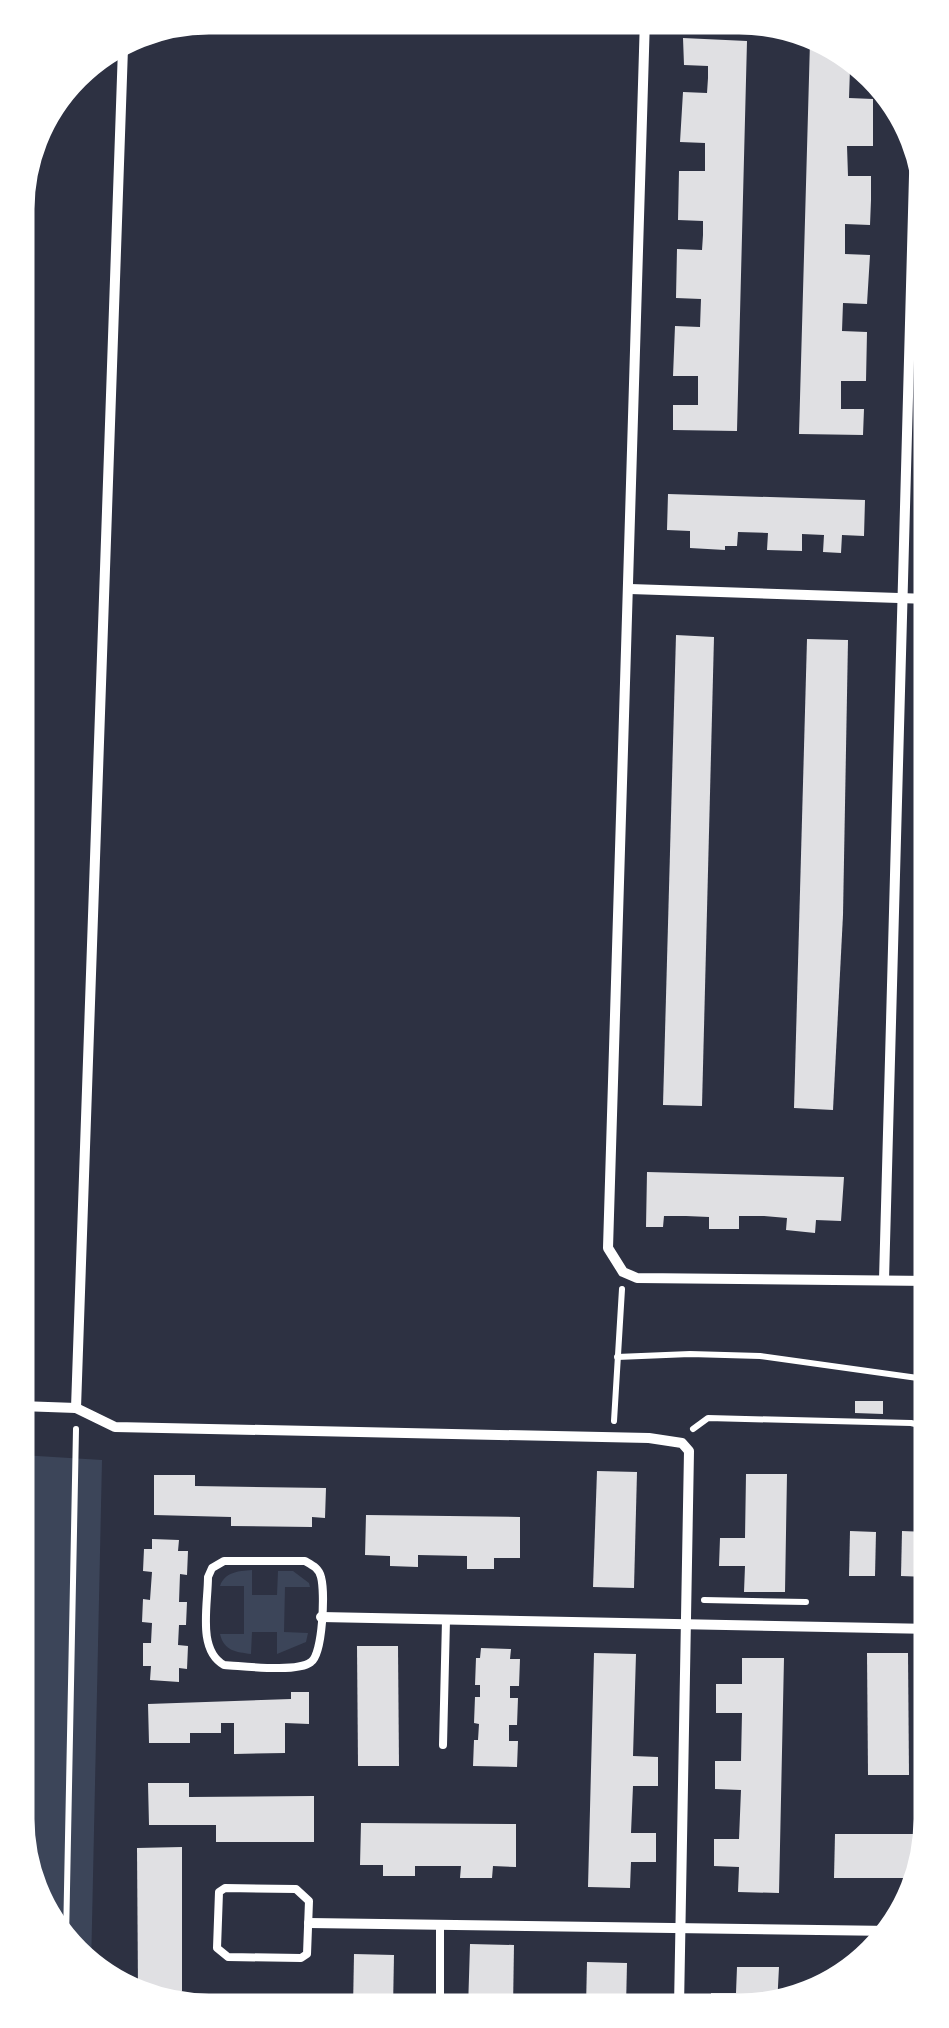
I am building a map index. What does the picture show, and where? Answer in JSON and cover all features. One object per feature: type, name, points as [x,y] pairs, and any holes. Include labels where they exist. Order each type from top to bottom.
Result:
[{"type":"street","points":[[645,32],[608,1248],[623,1272],[637,1278],[916,1281]]},
{"type":"street","points":[[76,1408],[123,56]]},
{"type":"street","points":[[884,1280],[914,181]]},
{"type":"street","points":[[630,589],[916,599]]},
{"type":"street","points":[[32,1406],[76,1408],[115,1427],[614,1438],[682,1443],[688,1451],[679,1996]]},
{"type":"street","points":[[321,1616],[916,1628]]},
{"type":"street","points":[[309,1922],[876,1931]]},
{"type":"lane","points":[[224,1561],[305,1561],[316,1567],[321,1576],[321,1616],[320,1650],[314,1661],[301,1667],[224,1666],[214,1659],[208,1646],[208,1578],[212,1568],[224,1561]]},
{"type":"lane","points":[[443,1745],[446,1620]]},
{"type":"lane","points":[[225,1888],[296,1889],[309,1900],[309,1922],[310,1949],[301,1958],[228,1957],[218,1948],[219,1892],[225,1888]]},
{"type":"lane","points":[[440,1924],[440,1996]]},
{"type":"path","points":[[614,1438],[623,1272]]},
{"type":"path","points":[[618,1357],[760,1356],[916,1378]]},
{"type":"path","points":[[66,1922],[76,1408]]},
{"type":"path","points":[[682,1443],[697,1423],[708,1418],[916,1424]]},
{"type":"shaded area","points":[[32,1456],[102,1460],[91,1950],[56,1907],[34,1842]]},
{"type":"shaded area","points":[[252,1570],[252,1595],[277,1595],[278,1571],[293,1571],[309,1583],[310,1587],[285,1587],[284,1632],[308,1633],[306,1642],[277,1654],[277,1632],[252,1632],[251,1654],[224,1644],[220,1634],[244,1634],[244,1586],[220,1586],[229,1575]]},
{"type":"building","points":[[683,38],[747,41],[737,431],[673,430],[673,405],[698,405],[698,376],[673,376],[675,326],[700,327],[701,299],[676,298],[677,249],[702,250],[703,235],[703,221],[678,220],[679,171],[705,171],[705,143],[680,142],[683,92],[707,93],[708,78],[708,66],[684,65]]},
{"type":"building","points":[[810,48],[850,71],[849,98],[873,99],[873,146],[847,146],[848,176],[871,176],[870,225],[845,224],[845,254],[870,255],[867,304],[843,303],[842,331],[867,332],[866,381],[841,381],[841,409],[864,409],[863,435],[799,434]]},
{"type":"building","points":[[668,494],[865,500],[864,536],[842,535],[841,553],[823,552],[824,535],[802,534],[802,551],[767,550],[768,533],[738,532],[737,546],[725,546],[725,550],[690,548],[690,531],[667,530]]},
{"type":"building","points":[[676,635],[714,637],[702,1106],[663,1105]]},
{"type":"building","points":[[807,639],[848,640],[843,915],[833,1110],[794,1108]]},
{"type":"building","points":[[647,1172],[844,1177],[841,1221],[816,1220],[815,1233],[786,1230],[787,1218],[764,1216],[739,1216],[739,1229],[709,1229],[709,1217],[686,1216],[664,1216],[663,1227],[646,1227]]},
{"type":"building","points":[[855,1401],[883,1401],[883,1414],[855,1413]]},
{"type":"building","points":[[597,1471],[637,1472],[634,1588],[593,1587]]},
{"type":"building","points":[[746,1474],[787,1474],[785,1592],[744,1592],[745,1566],[719,1566],[720,1538],[745,1538]]},
{"type":"building","points":[[154,1475],[195,1475],[195,1486],[326,1488],[325,1518],[312,1517],[312,1527],[231,1526],[231,1517],[154,1515]]},
{"type":"building","points":[[366,1515],[520,1517],[520,1558],[494,1558],[494,1569],[467,1569],[467,1556],[418,1555],[418,1567],[390,1566],[390,1556],[365,1555]]},
{"type":"building","points":[[850,1531],[876,1532],[875,1576],[849,1576]]},
{"type":"building","points":[[902,1531],[916,1532],[916,1577],[901,1576]]},
{"type":"building","points":[[152,1539],[179,1540],[178,1551],[188,1551],[187,1575],[180,1574],[179,1602],[187,1602],[186,1625],[179,1625],[178,1645],[188,1646],[187,1669],[179,1668],[179,1682],[150,1680],[151,1666],[143,1666],[143,1643],[151,1643],[152,1623],[142,1622],[143,1599],[150,1600],[152,1572],[143,1571],[144,1549],[152,1549]]},
{"type":"building","points":[[357,1646],[398,1646],[399,1766],[358,1766]]},
{"type":"building","points":[[481,1648],[511,1649],[510,1659],[520,1659],[519,1686],[510,1686],[510,1698],[518,1698],[517,1725],[509,1725],[509,1741],[518,1741],[517,1767],[473,1766],[479,1724],[474,1723],[475,1697],[480,1697],[480,1685],[475,1685],[476,1658],[480,1658]]},
{"type":"building","points":[[594,1653],[636,1654],[633,1756],[658,1757],[658,1786],[633,1786],[631,1833],[656,1833],[656,1862],[631,1862],[630,1888],[588,1887]]},
{"type":"building","points":[[867,1653],[908,1653],[909,1775],[868,1775]]},
{"type":"building","points":[[742,1658],[784,1658],[779,1893],[738,1892],[739,1867],[714,1866],[714,1839],[739,1839],[741,1790],[715,1789],[715,1761],[741,1761],[742,1713],[716,1713],[716,1684],[742,1684]]},
{"type":"building","points":[[291,1692],[309,1692],[309,1724],[285,1723],[285,1753],[234,1754],[234,1723],[221,1723],[221,1733],[190,1733],[190,1743],[149,1743],[148,1704],[291,1699]]},
{"type":"building","points":[[148,1783],[189,1783],[189,1797],[314,1796],[314,1842],[216,1842],[216,1825],[149,1825]]},
{"type":"building","points":[[361,1823],[516,1824],[516,1867],[493,1866],[492,1878],[460,1878],[461,1866],[415,1866],[415,1876],[383,1876],[383,1865],[360,1865]]},
{"type":"building","points":[[835,1834],[915,1834],[906,1878],[834,1878]]},
{"type":"building","points":[[182,1847],[182,1991],[138,1980],[137,1848]]},
{"type":"building","points":[[470,1944],[514,1945],[513,1996],[468,1996]]},
{"type":"building","points":[[354,1954],[394,1955],[393,1996],[353,1996]]},
{"type":"building","points":[[587,1962],[627,1963],[626,1996],[586,1996]]},
{"type":"building","points":[[737,1967],[779,1967],[778,1991],[711,1996],[736,1993]]}]
